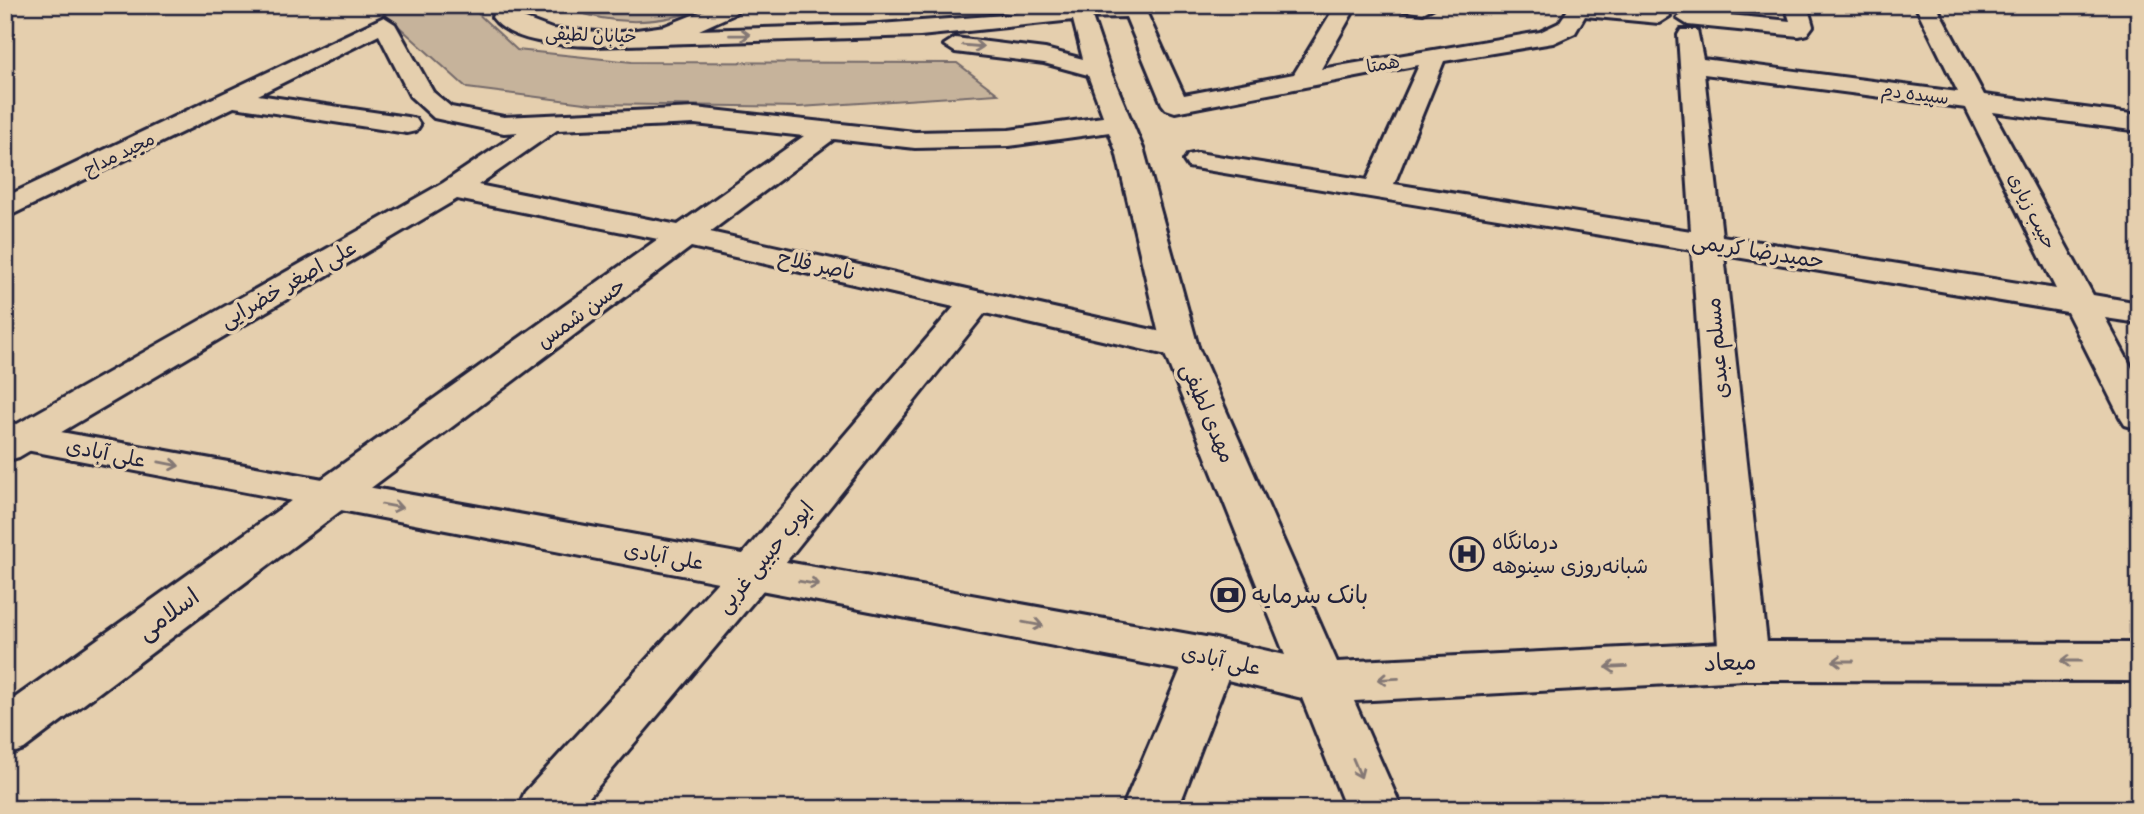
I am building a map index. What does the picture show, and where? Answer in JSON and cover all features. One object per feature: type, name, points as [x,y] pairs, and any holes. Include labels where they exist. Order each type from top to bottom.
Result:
[{"type":"street","name":"خیابان لطیفی","points":[[511,5],[503,17],[513,27],[532,33],[583,38],[647,37],[690,25],[735,5]]},
{"type":"street","points":[[990,5],[1133,8]]},
{"type":"street","points":[[1303,79],[1347,5]]},
{"type":"street","points":[[1690,39],[1799,29],[1802,26],[1796,5]]},
{"type":"street","name":"حبیب زیاری","points":[[1925,5],[2139,416]]},
{"type":"street","points":[[647,37],[831,34],[1004,24],[1080,8]]},
{"type":"street","name":"مهدی لطیفی","points":[[1080,8],[1098,70],[1130,151],[1180,347],[1374,809]]},
{"type":"street","name":"همتا","points":[[1133,8],[1175,104],[1435,55],[1545,38],[1575,14]]},
{"type":"street","points":[[1515,21],[1575,14],[1659,16]]},
{"type":"street","name":"مجید مداح","points":[[5,209],[384,24],[422,96],[443,113],[504,125],[548,125]]},
{"type":"street","points":[[831,34],[890,42],[977,46],[1045,56],[1098,70]]},
{"type":"street","name":"سپیده دم","points":[[1690,39],[1975,102],[2139,123]]},
{"type":"street","name":"مسلم عبدی","points":[[1690,39],[1744,661]]},
{"type":"street","points":[[1377,189],[1435,55]]},
{"type":"street","points":[[232,99],[407,125]]},
{"type":"street","points":[[548,125],[603,119],[695,116],[915,140],[1009,138],[1117,123]]},
{"type":"street","name":"علی اصغر خضرایی","points":[[12,440],[453,189],[548,125]]},
{"type":"street","name":"حسن شمس","points":[[331,494],[830,130]]},
{"type":"street","name":"حمیدرضا کریمی","points":[[1198,160],[2139,313]]},
{"type":"street","name":"ناصر فلاح","points":[[453,189],[687,236],[1180,347]]},
{"type":"street","name":"ایوب حبیبی غربی","points":[[545,809],[753,572],[978,300]]},
{"type":"street","name":"علی آبادی","points":[[12,440],[331,494],[1211,657],[1322,682]]},
{"type":"street","name":"اسلامی","points":[[5,734],[331,494]]},
{"type":"street","points":[[1150,809],[1211,657]]},
{"type":"street","name":"میعاد","points":[[1322,682],[1744,661],[2139,662]]},
{"type":"shaded area","points":[[375,5],[478,5],[474,10],[517,50],[632,62],[957,63],[998,94],[800,107],[592,104],[467,88]]},
{"type":"shaded area","points":[[570,5],[711,5],[675,17],[622,21],[587,15],[569,9]]},
{"type":"place","name":"درمانگاه شبانه‌روزی سینوهه","points":[[1467,554]]},
{"type":"place","name":"بانک سرمایه","points":[[1228,595]]}]
